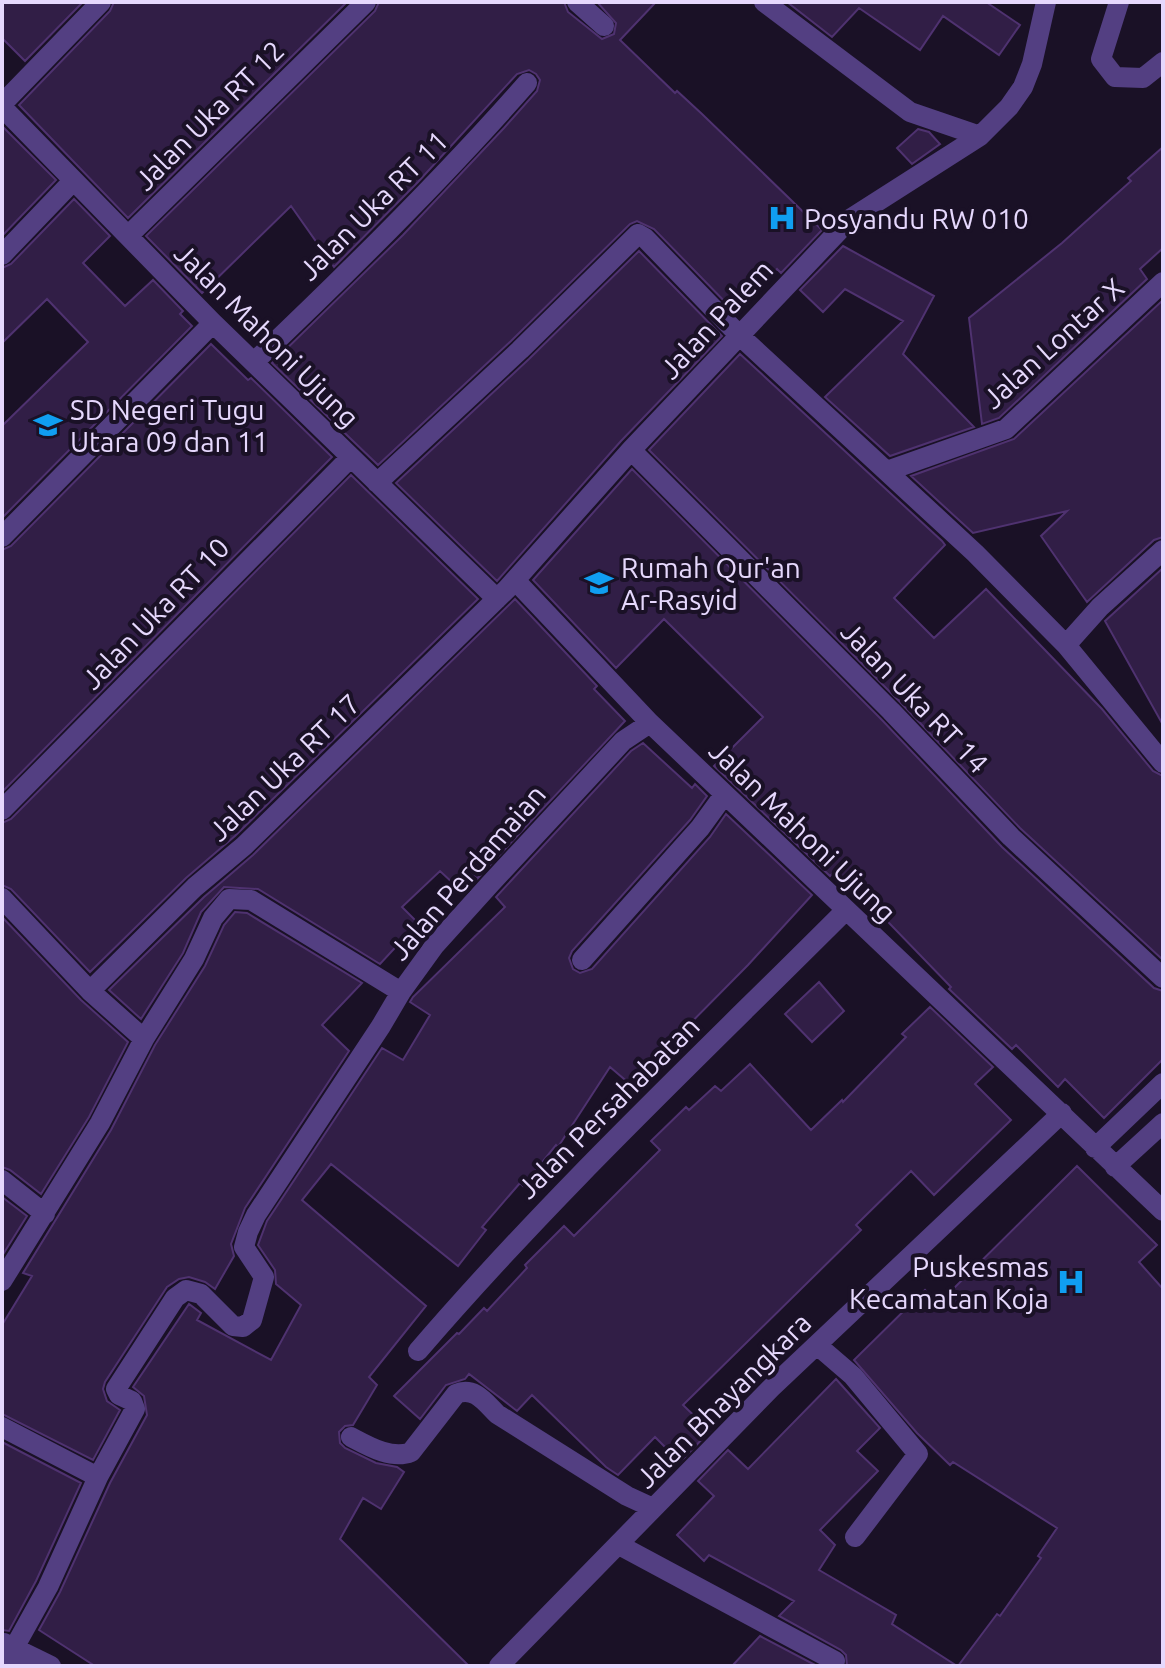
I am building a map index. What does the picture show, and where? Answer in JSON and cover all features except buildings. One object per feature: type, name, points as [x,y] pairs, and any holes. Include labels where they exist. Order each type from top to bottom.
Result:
[{"type":"street","points":[[2,105],[101,2]]},
{"type":"street","name":"Jalan Uka RT 12","points":[[128,236],[366,2]]},
{"type":"street","points":[[577,2],[604,26]]},
{"type":"street","points":[[764,2],[910,112],[980,136]]},
{"type":"street","name":"Jalan Palem","points":[[515,580],[631,450],[850,219],[980,136],[1009,107],[1023,87],[1032,64],[1046,2]]},
{"type":"street","points":[[1119,2],[1101,59],[1115,77],[1143,78],[1163,62]]},
{"type":"street","name":"Jalan Uka RT 11","points":[[254,362],[362,260],[462,157],[527,83]]},
{"type":"street","name":"Jalan Mahoni Ujung","points":[[2,105],[213,323],[497,599]]},
{"type":"street","points":[[2,255],[73,181]]},
{"type":"street","points":[[377,483],[520,350],[638,234],[739,335],[975,553],[1066,645],[1163,763]]},
{"type":"street","name":"Jalan Lontar X","points":[[887,471],[1006,429],[1163,282]]},
{"type":"street","points":[[2,537],[213,323]]},
{"type":"street","name":"Jalan Uka RT 14","points":[[631,450],[881,700],[1011,837],[1163,978]]},
{"type":"street","name":"Jalan Uka RT 10","points":[[2,810],[351,457]]},
{"type":"street","points":[[1066,645],[1100,607],[1163,550]]},
{"type":"street","name":"Jalan Mahoni Ujung","points":[[515,580],[650,723],[1163,1211]]},
{"type":"street","name":"Jalan Uka RT 17","points":[[90,991],[195,887],[244,846],[515,580]]},
{"type":"street","name":"Jalan Perdamaian","points":[[98,1477],[135,1409],[132,1401],[119,1395],[116,1389],[175,1298],[186,1290],[201,1294],[233,1326],[243,1327],[252,1320],[264,1277],[244,1247],[248,1232],[267,1196],[401,992],[435,945],[491,883],[623,741],[650,723]]},
{"type":"street","points":[[582,960],[700,828],[724,795]]},
{"type":"street","points":[[2,898],[90,991],[144,1039]]},
{"type":"street","points":[[2,1281],[100,1123],[144,1039],[194,959],[213,918],[229,899],[251,900],[401,992]]},
{"type":"street","name":"Jalan Persahabatan","points":[[418,1351],[486,1272],[656,1097],[845,911]]},
{"type":"street","points":[[1095,1148],[1163,1083]]},
{"type":"street","name":"Jalan Bhayangkara","points":[[499,1666],[771,1388],[1062,1113]]},
{"type":"street","points":[[1115,1167],[1163,1123]]},
{"type":"street","points":[[3,1181],[45,1214]]},
{"type":"street","points":[[817,1345],[853,1376],[918,1454],[855,1537]]},
{"type":"street","points":[[351,1437],[385,1452],[405,1455],[411,1452],[456,1394],[472,1392],[497,1414],[627,1496],[653,1508]]},
{"type":"street","points":[[2,1427],[98,1477],[48,1587],[8,1654],[51,1666]]},
{"type":"street","points":[[619,1545],[835,1661]]},
{"type":"place","name":"Posyandu RW 010","points":[[782,218]]},
{"type":"place","name":"SD Negeri Tugu Utara 09 dan 11","points":[[48,425]]},
{"type":"place","name":"Rumah Qur'an Ar-Rasyid","points":[[599,583]]},
{"type":"place","name":"Puskesmas Kecamatan Koja","points":[[1071,1282]]}]
